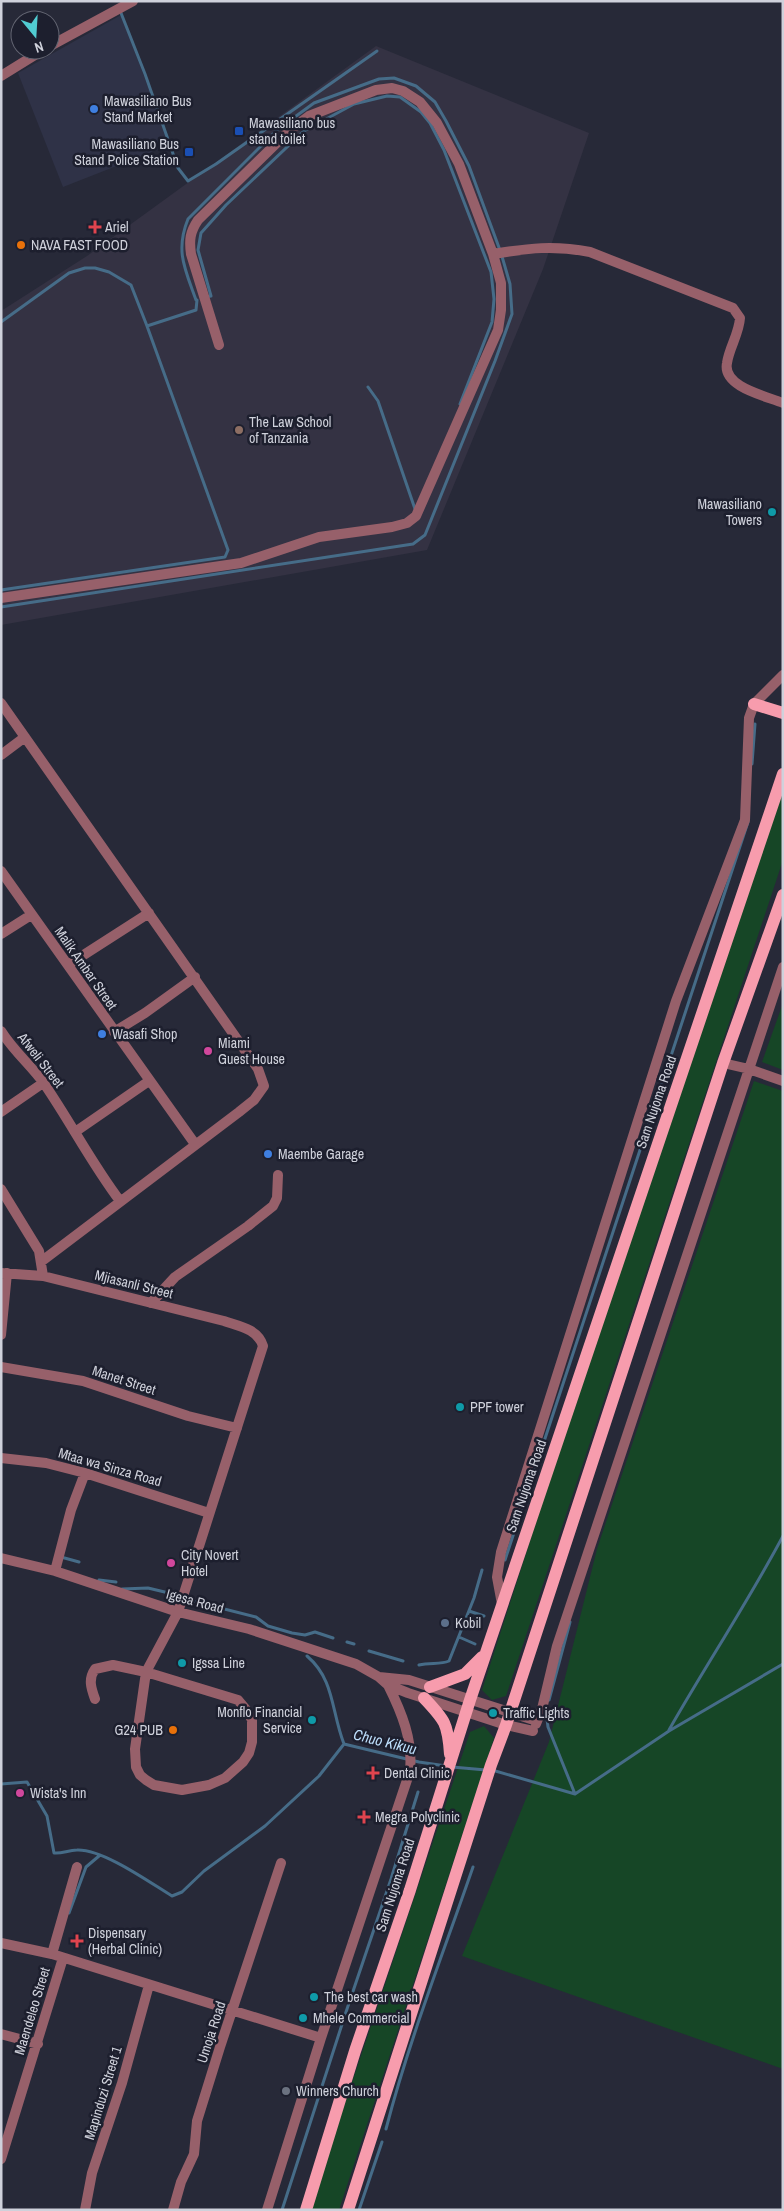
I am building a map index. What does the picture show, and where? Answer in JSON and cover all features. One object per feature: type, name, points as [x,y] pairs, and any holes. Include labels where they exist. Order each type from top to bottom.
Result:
[{"type":"main road","points":[[754,704],[783,713]]},
{"type":"main road","name":"Sam Nujoma Road","points":[[306,2210],[355,2051],[468,1706],[783,774]]},
{"type":"main road","points":[[348,2210],[491,1765],[506,1725],[509,1711],[723,1063],[783,895]]},
{"type":"main road","points":[[450,1761],[447,1726],[427,1693],[466,1674],[488,1649]]},
{"type":"street","points":[[60,41],[133,1]]},
{"type":"street","points":[[1,76],[27,60]]},
{"type":"street","points":[[1,598],[241,562],[319,537],[407,523],[420,510],[498,330],[501,310],[501,282],[493,254],[459,164],[437,123],[420,102],[403,91],[392,88],[376,90],[309,116],[289,131],[198,220],[193,227],[189,242],[191,254],[219,345]]},
{"type":"street","points":[[493,254],[543,247],[568,248],[590,252],[733,308],[740,318],[726,364],[729,378],[735,384],[783,403]]},
{"type":"street","points":[[502,1604],[497,1577],[500,1552],[676,1001],[745,820],[749,718],[754,704],[783,675]]},
{"type":"street","points":[[1,703],[195,977],[258,1069],[264,1086],[254,1100],[42,1260]]},
{"type":"street","points":[[1,755],[25,737]]},
{"type":"street","name":"Malik Ambar Street","points":[[1,871],[195,1144]]},
{"type":"street","points":[[68,965],[148,913]]},
{"type":"street","points":[[1,934],[31,915]]},
{"type":"street","points":[[535,1725],[542,1709],[557,1646],[783,967]]},
{"type":"street","points":[[114,1032],[145,1013],[195,977]]},
{"type":"street","name":"Afweli Street","points":[[1,1031],[16,1054],[43,1083],[95,1166],[120,1201]]},
{"type":"street","points":[[723,1063],[749,1069],[783,1081]]},
{"type":"street","points":[[75,1132],[149,1081]]},
{"type":"street","points":[[1,1112],[43,1083]]},
{"type":"street","points":[[151,1303],[175,1277],[248,1226],[272,1206],[278,1190],[278,1175]]},
{"type":"street","points":[[1,1190],[31,1236],[42,1260],[43,1276]]},
{"type":"street","points":[[1,1335],[4,1273]]},
{"type":"street","name":"Mjiasanli Street","points":[[4,1273],[43,1276],[224,1321],[243,1327],[258,1336],[263,1346],[237,1428]]},
{"type":"street","name":"Manet Street","points":[[1,1366],[83,1381],[188,1416],[237,1428]]},
{"type":"street","points":[[95,1699],[90,1680],[94,1669],[113,1664],[146,1672],[230,1696],[244,1705],[252,1720],[252,1742],[243,1762],[234,1771],[209,1785],[182,1790],[154,1785],[140,1775],[136,1767],[135,1749],[146,1672],[178,1612],[237,1428]]},
{"type":"street","name":"Mtaa wa Sinza Road","points":[[1,1458],[46,1463],[85,1473],[209,1513]]},
{"type":"street","points":[[55,1571],[71,1510],[85,1473]]},
{"type":"street","name":"Igesa Road","points":[[1,1558],[55,1571],[178,1612],[249,1629],[356,1664],[379,1676],[388,1685],[427,1693],[468,1706],[506,1725],[535,1725]]},
{"type":"street","name":"Igesa Road","points":[[379,1676],[409,1680],[427,1693]]},
{"type":"street","points":[[267,2210],[321,2038],[410,1771],[411,1759],[408,1734],[400,1709],[388,1685]]},
{"type":"street","name":"Igesa Road","points":[[468,1706],[509,1711],[535,1725]]},
{"type":"street","name":"Umoja Road","points":[[173,2210],[181,2182],[194,2154],[197,2121],[281,1863]]},
{"type":"street","name":"Maendeleo Street","points":[[52,1954],[77,1867]]},
{"type":"street","points":[[1,1943],[52,1954],[321,2038]]},
{"type":"street","name":"Maendeleo Street","points":[[1,2159],[63,1958]]},
{"type":"street","name":"Mapinduzi Street 1","points":[[85,2210],[92,2173],[122,2083],[149,1985]]},
{"type":"street","points":[[1,2034],[38,2044]]},
{"type":"street","points":[[1,2120],[12,2122]]},
{"type":"shaded area","name":"Mawasiliano Bus Stand Market","points":[[121,15],[170,145],[63,187],[18,73],[41,60],[60,60],[60,49]]},
{"type":"shaded area","name":"The Law School of Tanzania","points":[[376,46],[589,133],[543,269],[427,550],[1,625],[1,311],[87,256]]},
{"type":"green space","points":[[783,777],[783,860],[506,1696],[492,1700],[482,1690],[700,1014]]},
{"type":"green space","points":[[783,1003],[783,1070],[762,1062]]},
{"type":"green space","points":[[754,1081],[783,1091],[783,2069],[462,1956],[549,1742],[597,1549]]},
{"type":"green space","points":[[484,1726],[494,1738],[339,2210],[309,2210],[470,1732]]},
{"type":"waterway","points":[[121,13],[178,168],[188,181],[216,164],[377,51]]},
{"type":"waterway","points":[[1,607],[413,544],[425,535],[512,314],[510,284],[501,253],[469,166],[435,102],[416,86],[394,78],[379,79],[314,103],[277,130],[188,219],[184,230],[182,251],[185,269],[196,300]]},
{"type":"waterway","points":[[205,297],[211,296],[198,250],[201,233],[226,205],[304,131],[354,104],[387,96],[400,97],[421,112],[430,123],[444,150],[491,272],[494,299],[492,322],[460,404]]},
{"type":"waterway","points":[[1,322],[69,273],[85,268],[95,268],[109,272],[131,285],[147,326],[196,310],[197,300]]},
{"type":"waterway","points":[[1,590],[225,557],[228,550],[147,326]]},
{"type":"waterway","points":[[368,387],[378,401],[415,509]]},
{"type":"waterway","points":[[752,764],[755,724]]},
{"type":"waterway","points":[[505,1560],[748,822]]},
{"type":"waterway","points":[[669,1730],[756,1585],[783,1536]]},
{"type":"waterway","points":[[61,1557],[79,1562]]},
{"type":"waterway","points":[[419,1665],[449,1661],[474,1598],[482,1570]]},
{"type":"waterway","points":[[99,1580],[116,1582]]},
{"type":"waterway","points":[[122,1589],[148,1588],[173,1594]]},
{"type":"waterway","points":[[189,1600],[256,1617],[268,1626],[292,1633],[305,1635],[315,1632],[333,1638]]},
{"type":"waterway","points":[[469,1611],[484,1616]]},
{"type":"waterway","points":[[549,1700],[570,1622]]},
{"type":"waterway","points":[[459,1637],[475,1644]]},
{"type":"waterway","points":[[347,1642],[354,1644]]},
{"type":"waterway","points":[[369,1651],[403,1661]]},
{"type":"waterway","points":[[307,1656],[316,1665],[328,1686],[344,1744]]},
{"type":"waterway","name":"Chuo Kikuu","points":[[492,1770],[575,1794],[669,1731],[783,1664]]},
{"type":"waterway","points":[[546,1711],[548,1727],[575,1794]]},
{"type":"waterway","name":"Chuo Kikuu","points":[[1,1784],[27,1782],[47,1816],[54,1853],[77,1850],[100,1855],[126,1867],[172,1896],[182,1892],[204,1871],[265,1826],[319,1776],[344,1744],[419,1762],[446,1766]]},
{"type":"waterway","name":"Chuo Kikuu","points":[[452,1767],[486,1770]]},
{"type":"waterway","points":[[282,2210],[418,1792]]},
{"type":"waterway","points":[[69,1913],[86,1867],[99,1856]]},
{"type":"waterway","points":[[386,2129],[416,2030],[473,1867]]},
{"type":"waterway","points":[[359,2210],[382,2142]]},
{"type":"place","name":"Mawasiliano Bus Stand Market","points":[[94,109]]},
{"type":"place","name":"Mawasiliano bus stand toilet","points":[[239,131]]},
{"type":"place","name":"Mawasiliano Bus Stand Police Station","points":[[189,152]]},
{"type":"place","name":"Ariel","points":[[95,227]]},
{"type":"place","name":"NAVA FAST FOOD","points":[[21,245]]},
{"type":"place","name":"The Law School of Tanzania","points":[[239,430]]},
{"type":"place","name":"Mawasiliano Towers","points":[[772,512]]},
{"type":"place","name":"Wasafi Shop","points":[[102,1034]]},
{"type":"place","name":"Miami Guest House","points":[[208,1051]]},
{"type":"place","name":"Maembe Garage","points":[[268,1154]]},
{"type":"place","name":"PPF tower","points":[[460,1407]]},
{"type":"place","name":"City Novert Hotel","points":[[171,1563]]},
{"type":"place","name":"Kobil","points":[[445,1623]]},
{"type":"place","name":"Igssa Line","points":[[182,1663]]},
{"type":"place","name":"Traffic Lights","points":[[493,1713]]},
{"type":"place","name":"Monflo Financial Service","points":[[312,1720]]},
{"type":"place","name":"G24 PUB","points":[[173,1730]]},
{"type":"place","name":"Dental Clinic","points":[[373,1773]]},
{"type":"place","name":"Wista's Inn","points":[[20,1793]]},
{"type":"place","name":"Megra Polyclinic","points":[[364,1817]]},
{"type":"place","name":"Dispensary (Herbal Clinic)","points":[[77,1941]]},
{"type":"place","name":"The best car wash","points":[[314,1997]]},
{"type":"place","name":"Mhele Commercial","points":[[303,2018]]},
{"type":"place","name":"Winners Church","points":[[286,2091]]}]
